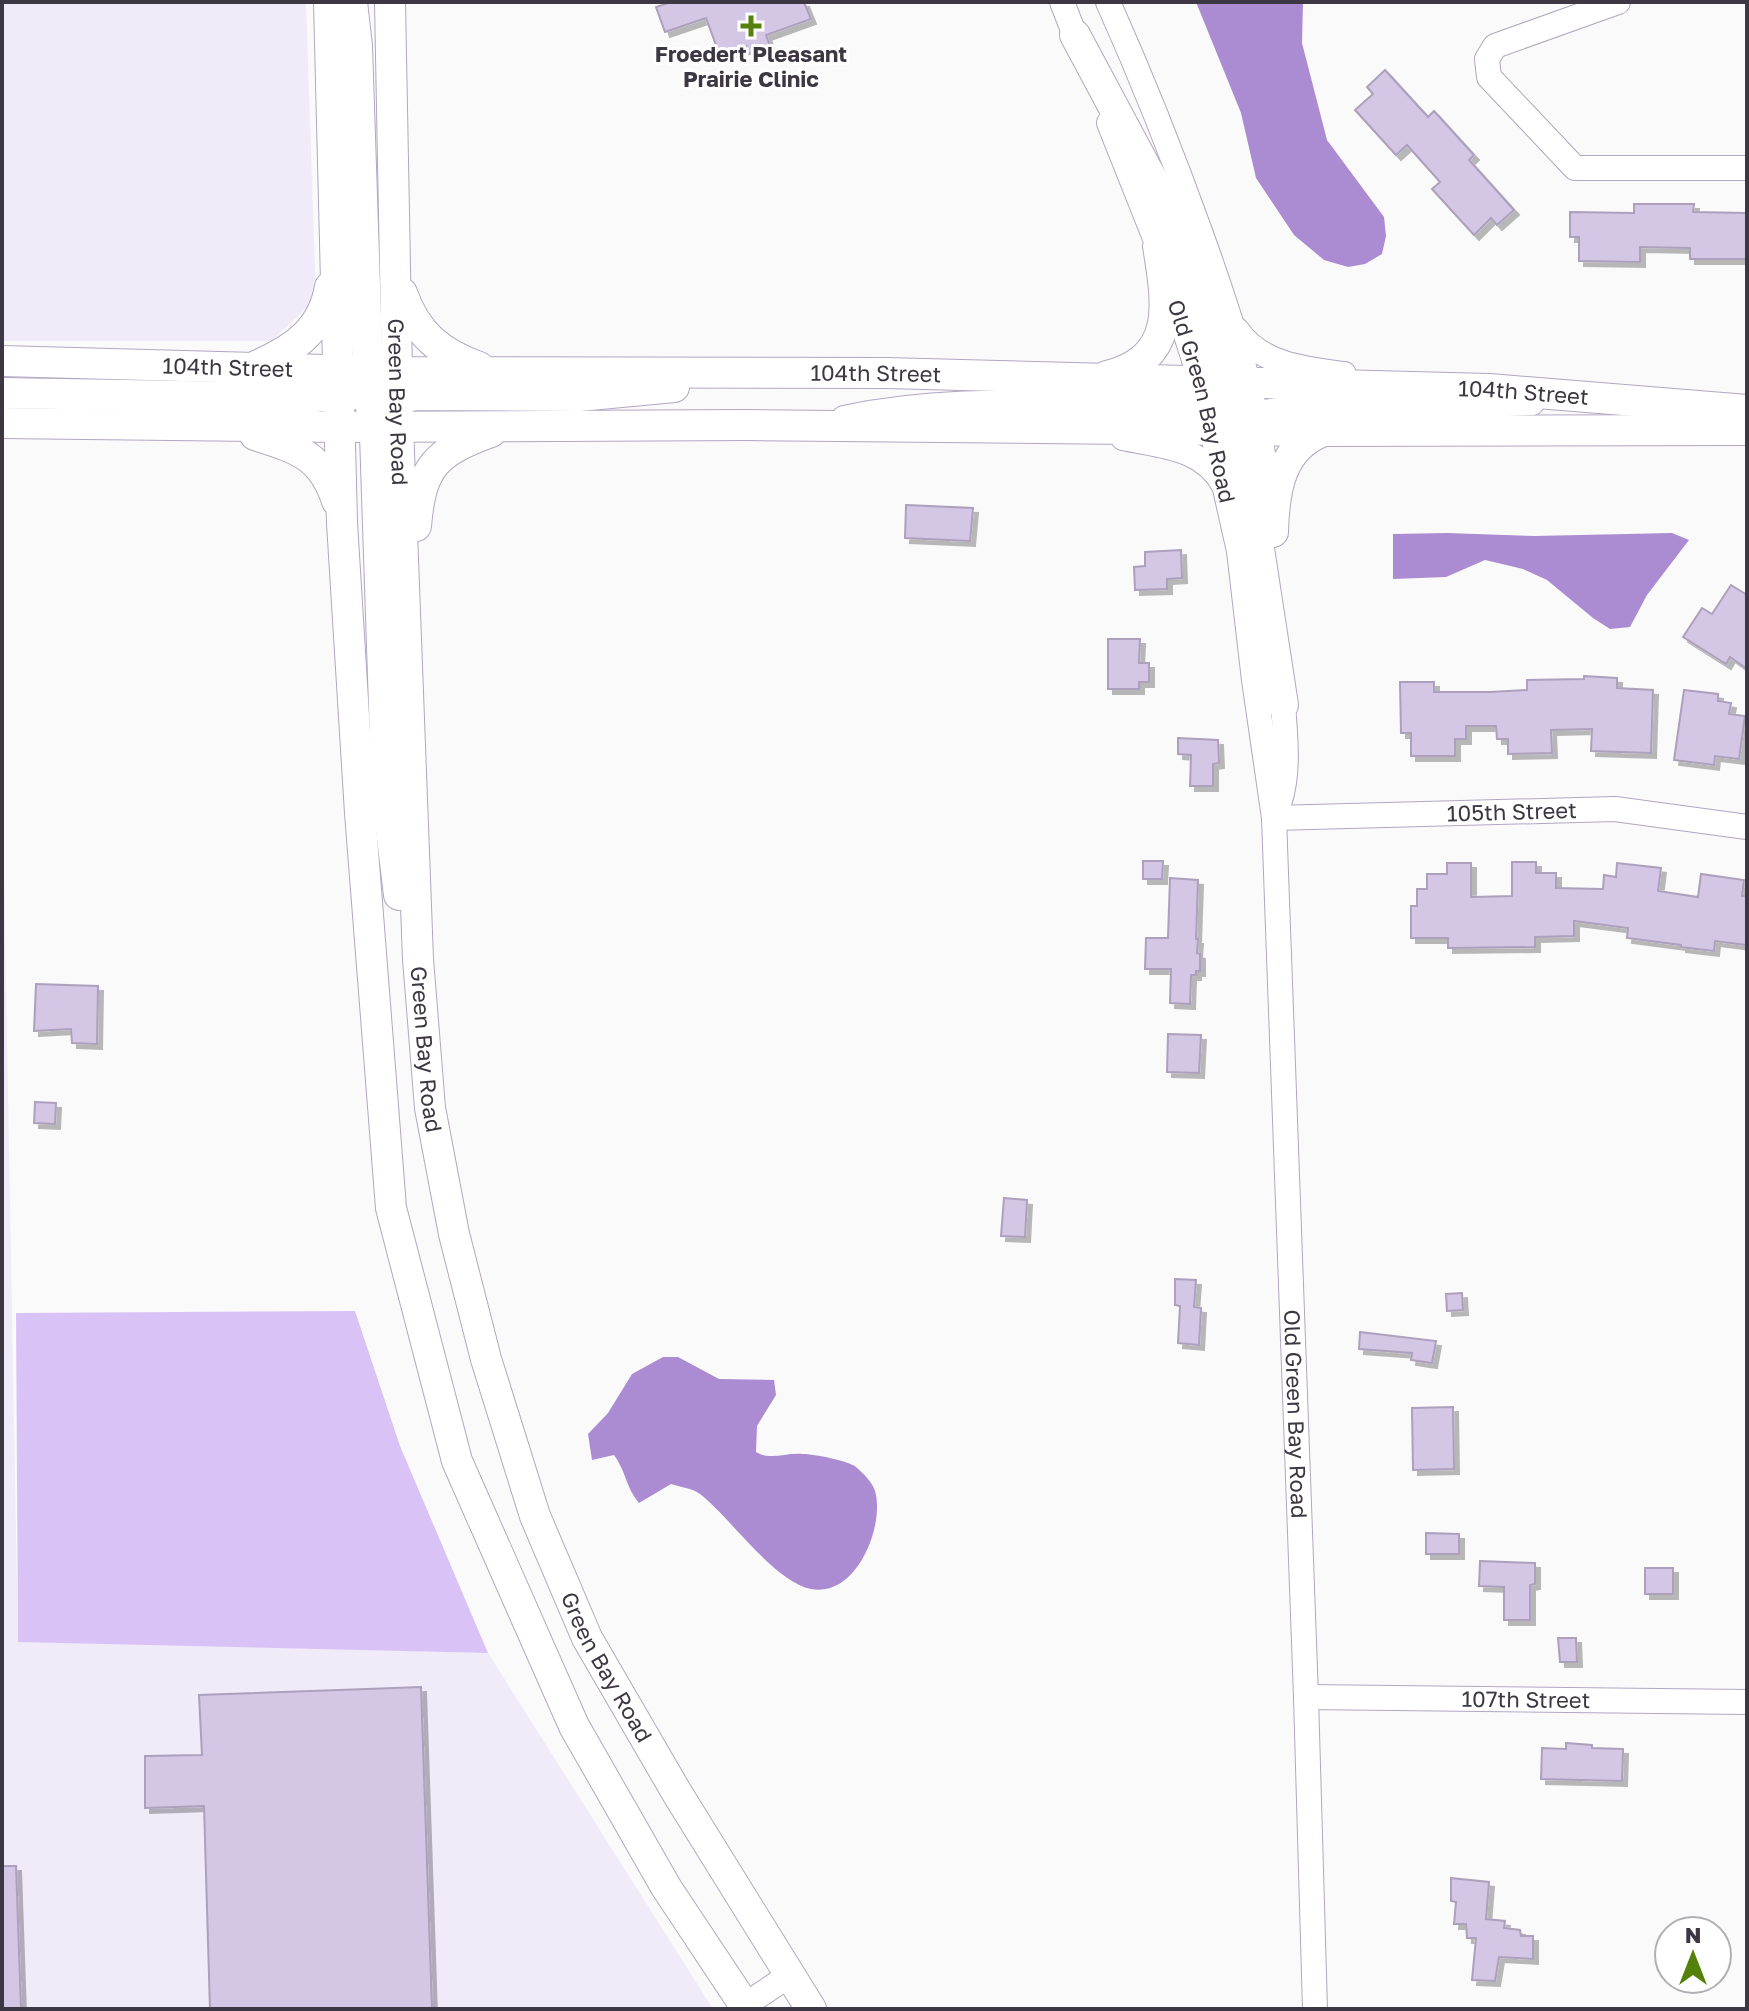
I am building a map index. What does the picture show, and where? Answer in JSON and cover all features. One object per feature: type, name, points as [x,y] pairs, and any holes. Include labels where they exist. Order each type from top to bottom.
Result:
[{"type":"main road","name":"Green Bay Road","points":[[329,2],[335,262],[373,395],[404,597],[420,991],[430,1108],[454,1234],[486,1359],[535,1516],[587,1638],[677,1793],[811,2009]]},
{"type":"main road","points":[[352,2],[357,41],[389,820],[398,887],[420,991]]},
{"type":"main road","name":"Green Bay Road","points":[[390,2],[397,278],[373,395],[340,427],[342,523],[360,813],[391,1208],[457,1461],[574,1726],[666,1887],[743,2008]]},
{"type":"main road","points":[[1075,35],[1175,222],[1232,407],[1248,478],[1283,705]]},
{"type":"main road","points":[[1097,379],[1134,366],[1149,352],[1160,335],[1166,305],[1158,246]]},
{"type":"main road","points":[[253,367],[292,349],[313,329],[325,307],[335,262]]},
{"type":"main road","points":[[397,278],[410,314],[424,334],[453,356],[496,372]]},
{"type":"main road","name":"104th Street","points":[[2,361],[253,367],[507,426],[811,425],[1085,429],[1232,407],[1433,388],[1510,389],[1747,410]]},
{"type":"main road","name":"104th Street","points":[[373,395],[496,372],[773,372],[1097,379],[1232,407],[1324,431],[1747,430]]},
{"type":"main road","points":[[2,393],[300,398],[609,395],[773,372]]},
{"type":"main road","points":[[2,423],[340,427]]},
{"type":"main road","points":[[228,426],[291,447],[315,461],[330,482],[342,523]]},
{"type":"main road","points":[[404,597],[412,585],[419,496],[428,472],[452,449],[507,426]]},
{"type":"main road","points":[[1273,532],[1276,491],[1288,459],[1305,440],[1324,431]]},
{"type":"street","name":"Old Green Bay Road","points":[[1062,2],[1158,246],[1232,407],[1273,532],[1283,705],[1284,783],[1274,818]]},
{"type":"street","name":"Old Green Bay Road","points":[[1108,2],[1173,154],[1231,321],[1232,407],[1226,490],[1239,551],[1274,818],[1315,2009]]},
{"type":"street","points":[[1618,2],[1495,46],[1487,59],[1489,77],[1575,168],[1747,168]]},
{"type":"street","points":[[1231,321],[1253,348],[1287,363],[1433,388]]},
{"type":"street","points":[[811,425],[888,408],[960,401],[1305,407],[1488,406],[1597,398]]},
{"type":"street","points":[[1085,429],[1199,457],[1213,468],[1226,490]]},
{"type":"street","name":"105th Street","points":[[1274,818],[1615,809],[1747,827]]},
{"type":"street","name":"107th Street","points":[[1306,1697],[1747,1702]]},
{"type":"street","points":[[743,2008],[790,1975]]},
{"type":"shaded area","points":[[2,2],[306,2],[316,299],[272,341],[2,341]]},
{"type":"shaded area","points":[[1196,2],[1303,2],[1302,43],[1327,140],[1384,217],[1386,236],[1382,254],[1365,264],[1348,267],[1324,260],[1294,235],[1256,178],[1241,113]]},
{"type":"shaded area","points":[[1672,533],[1689,540],[1647,595],[1630,627],[1610,629],[1547,580],[1523,569],[1485,560],[1446,577],[1393,579],[1393,534],[1534,536]]},
{"type":"shaded area","points":[[2,764],[18,1641],[488,1653],[713,2009],[2,2009]]},
{"type":"shaded area","points":[[355,1311],[400,1446],[488,1653],[18,1642],[16,1313]]},
{"type":"shaded area","points":[[663,1357],[678,1357],[719,1379],[774,1380],[776,1395],[757,1426],[756,1452],[767,1456],[808,1454],[839,1460],[856,1467],[870,1481],[875,1491],[876,1522],[864,1556],[842,1582],[827,1589],[811,1589],[797,1584],[767,1562],[697,1492],[671,1484],[639,1503],[614,1455],[592,1460],[588,1434],[608,1413],[632,1374]]},
{"type":"building","name":"Froedert Pleasant Prairie Clinic","points":[[671,2],[804,2],[811,19],[766,35],[770,46],[749,54],[746,46],[720,56],[706,18],[665,32],[656,7]]},
{"type":"building","points":[[1385,70],[1428,117],[1434,111],[1474,155],[1469,160],[1514,210],[1497,225],[1491,218],[1474,235],[1432,189],[1440,182],[1407,145],[1396,155],[1355,110],[1373,94],[1367,87]]},
{"type":"building","points":[[1634,204],[1694,204],[1693,212],[1747,213],[1747,259],[1690,259],[1690,248],[1640,247],[1640,262],[1579,261],[1579,237],[1570,237],[1570,212],[1634,213]]},
{"type":"building","points":[[906,505],[973,508],[970,541],[905,538]]},
{"type":"building","points":[[1181,550],[1182,578],[1167,579],[1167,589],[1135,590],[1134,567],[1145,566],[1145,552]]},
{"type":"building","points":[[1731,585],[1747,595],[1747,669],[1730,657],[1726,664],[1683,637],[1702,608],[1712,614]]},
{"type":"building","points":[[1108,639],[1140,639],[1139,663],[1149,663],[1149,682],[1139,682],[1139,689],[1108,689]]},
{"type":"building","points":[[1584,676],[1617,678],[1617,688],[1653,690],[1651,753],[1591,751],[1592,729],[1551,730],[1552,753],[1508,754],[1508,739],[1497,739],[1496,726],[1466,726],[1466,739],[1455,739],[1455,756],[1411,756],[1411,733],[1401,733],[1400,682],[1434,682],[1434,692],[1490,692],[1527,690],[1527,680],[1584,679]]},
{"type":"building","points":[[1684,690],[1718,694],[1718,701],[1731,703],[1729,714],[1745,716],[1739,759],[1715,756],[1714,765],[1674,760]]},
{"type":"building","points":[[1178,738],[1218,740],[1219,763],[1213,764],[1213,786],[1190,786],[1191,755],[1178,754]]},
{"type":"building","points":[[1143,861],[1163,861],[1162,879],[1143,879]]},
{"type":"building","points":[[1512,862],[1536,862],[1536,873],[1556,873],[1556,888],[1603,889],[1604,875],[1616,877],[1617,863],[1661,868],[1658,891],[1698,897],[1701,874],[1744,880],[1742,896],[1747,896],[1747,945],[1715,941],[1714,951],[1681,947],[1627,938],[1628,928],[1574,921],[1574,936],[1535,937],[1535,947],[1448,948],[1448,938],[1411,938],[1411,906],[1417,906],[1417,889],[1427,889],[1427,874],[1447,874],[1447,863],[1471,863],[1471,897],[1512,896]]},
{"type":"building","points":[[1170,878],[1198,880],[1196,939],[1200,971],[1191,975],[1190,1004],[1170,1003],[1171,969],[1145,969],[1146,938],[1168,938]]},
{"type":"building","points":[[36,984],[98,986],[97,1044],[72,1043],[71,1029],[34,1031]]},
{"type":"building","points":[[1168,1034],[1201,1035],[1199,1073],[1167,1072]]},
{"type":"building","points":[[35,1102],[56,1103],[55,1124],[34,1123]]},
{"type":"building","points":[[1004,1198],[1027,1200],[1025,1237],[1001,1236]]},
{"type":"building","points":[[1175,1279],[1196,1280],[1194,1307],[1201,1308],[1199,1345],[1178,1343],[1180,1306],[1175,1305]]},
{"type":"building","points":[[1462,1293],[1463,1310],[1447,1311],[1446,1294]]},
{"type":"building","points":[[1360,1332],[1436,1341],[1432,1363],[1411,1360],[1412,1353],[1359,1349]]},
{"type":"building","points":[[1453,1407],[1454,1469],[1413,1470],[1412,1408]]},
{"type":"building","points":[[1426,1533],[1459,1534],[1459,1554],[1426,1554]]},
{"type":"building","points":[[1480,1561],[1535,1563],[1535,1584],[1530,1585],[1530,1620],[1504,1620],[1504,1587],[1479,1586]]},
{"type":"building","points":[[1645,1568],[1673,1568],[1673,1594],[1645,1594]]},
{"type":"building","points":[[1558,1638],[1576,1638],[1577,1662],[1560,1662]]},
{"type":"building","points":[[421,1687],[432,2009],[210,2009],[204,1806],[145,1808],[145,1756],[202,1755],[199,1695]]},
{"type":"building","points":[[1566,1743],[1623,1749],[1622,1781],[1541,1779],[1542,1748],[1566,1749]]},
{"type":"building","points":[[2,1866],[16,1866],[21,2009],[2,2009]]},
{"type":"building","points":[[1451,1878],[1489,1882],[1486,1919],[1505,1921],[1504,1928],[1520,1930],[1521,1936],[1533,1936],[1533,1959],[1499,1957],[1495,1981],[1472,1980],[1476,1938],[1467,1938],[1466,1924],[1454,1924],[1456,1902],[1451,1901]]},
{"type":"place","name":"Froedert Pleasant Prairie Clinic","points":[[751,26]]}]
